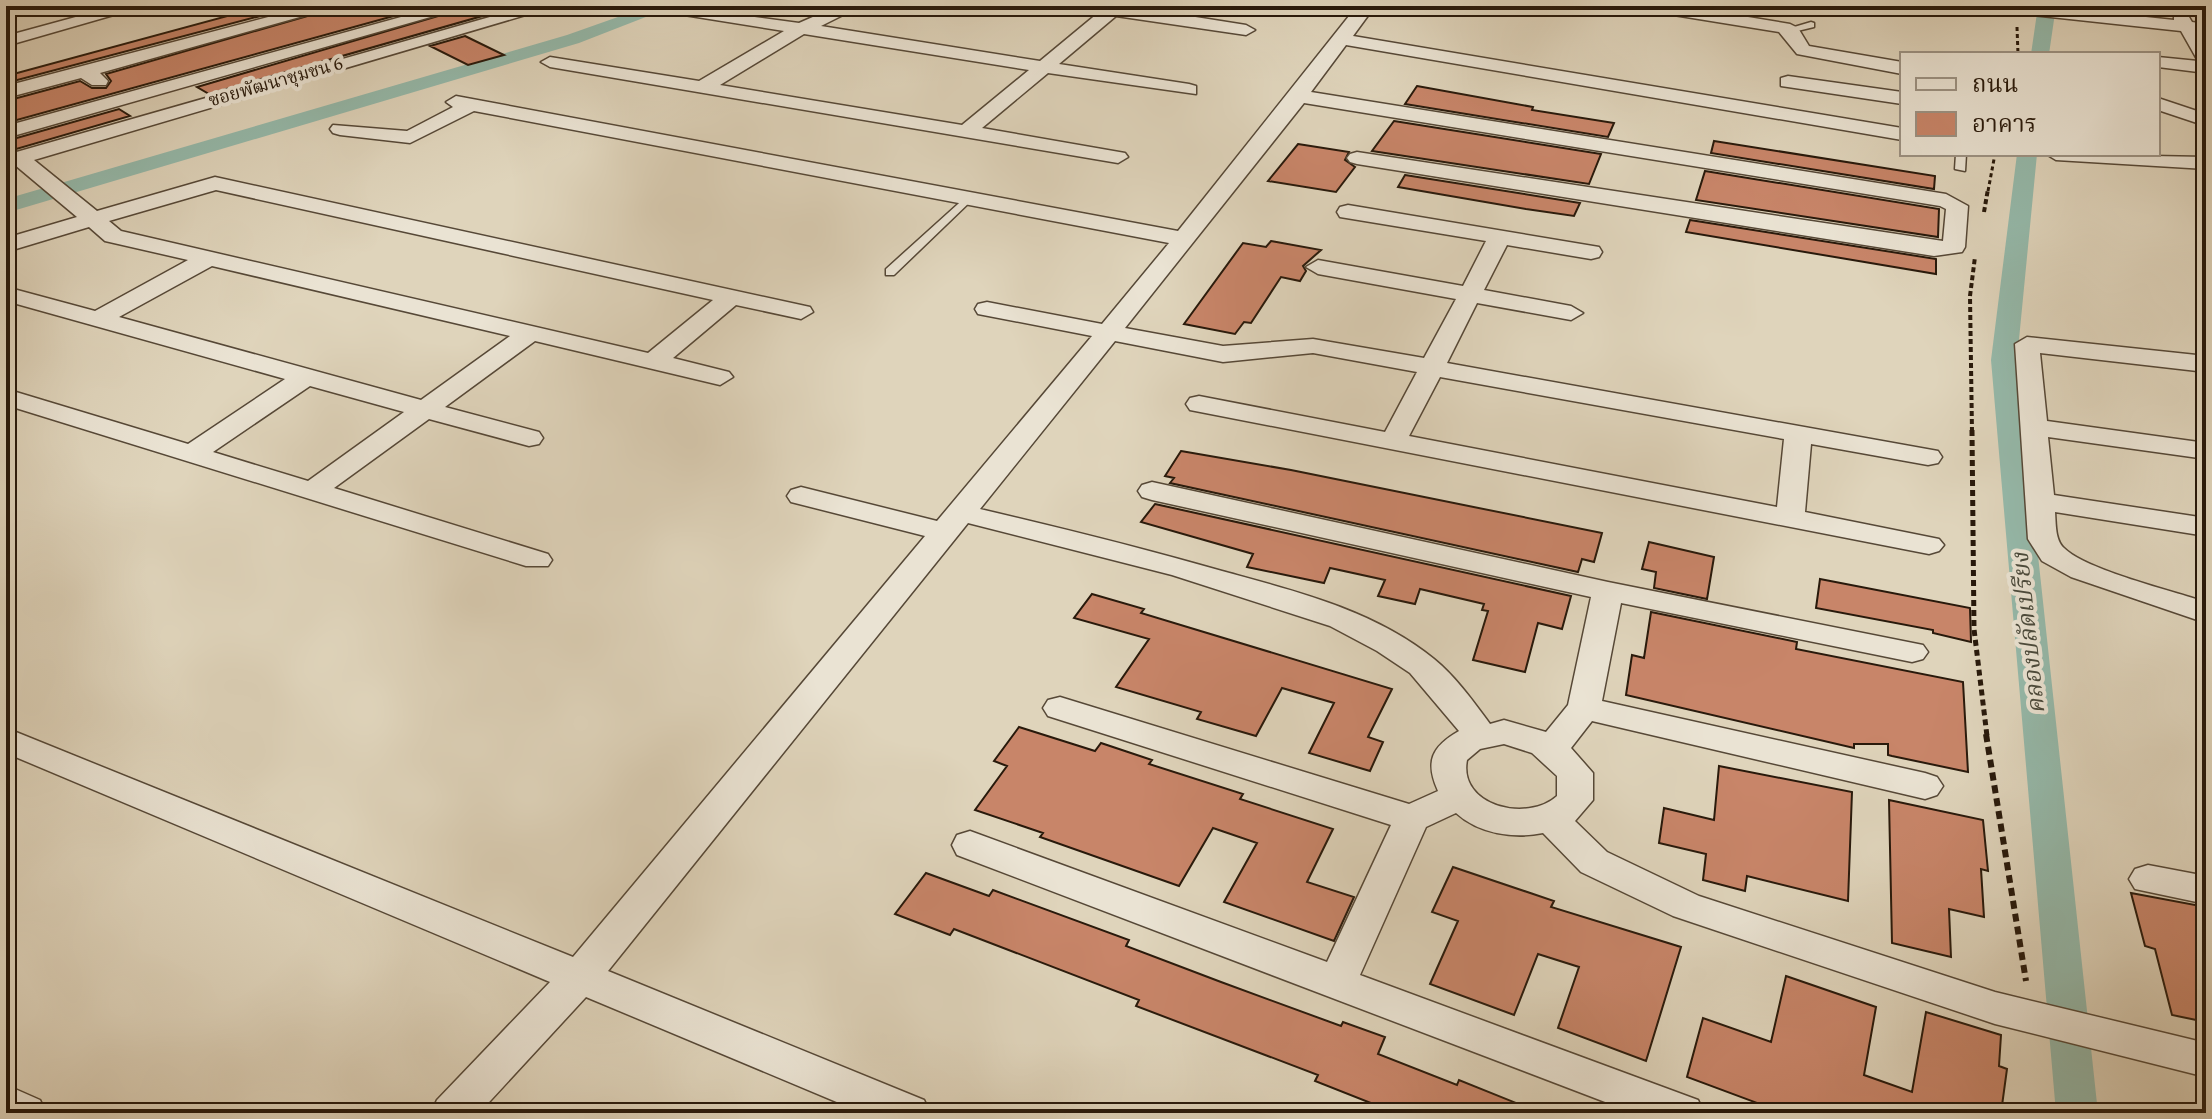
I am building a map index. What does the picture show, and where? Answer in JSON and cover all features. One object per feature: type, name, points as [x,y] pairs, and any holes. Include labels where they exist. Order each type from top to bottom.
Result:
[{"type":"street","points":[[6,41],[122,10],[111,6]]},
{"type":"street","points":[[6,92],[330,6]]},
{"type":"street","points":[[6,132],[460,6]]},
{"type":"street","name":"ซอยพัฒนาชุมชน 6","points":[[12,159],[547,6]]},
{"type":"street","points":[[705,86],[800,29],[852,6]]},
{"type":"street","points":[[1085,6],[1115,8],[1246,30]]},
{"type":"street","points":[[452,1113],[581,976],[1107,334],[1299,96],[1366,6]]},
{"type":"street","points":[[1649,6],[1789,30],[1803,50],[1900,68]]},
{"type":"street","points":[[2177,6],[2183,26],[2206,59]]},
{"type":"street","points":[[2003,7],[2206,29]]},
{"type":"street","points":[[966,132],[1115,8]]},
{"type":"street","points":[[678,9],[1189,90]]},
{"type":"street","points":[[1341,39],[1900,134]]},
{"type":"street","points":[[1773,112],[1803,50]]},
{"type":"street","points":[[550,62],[1118,157]]},
{"type":"street","points":[[2160,62],[2206,67]]},
{"type":"street","points":[[84,72],[154,118]]},
{"type":"street","points":[[1788,82],[1900,98]]},
{"type":"street","points":[[1299,96],[1946,200],[1957,206],[1954,247],[1934,249],[1357,158]]},
{"type":"street","points":[[340,129],[410,137],[463,104],[1183,239]]},
{"type":"street","points":[[2160,105],[2206,142]]},
{"type":"street","points":[[1590,195],[1609,148]]},
{"type":"street","points":[[2089,156],[2206,163]]},
{"type":"street","points":[[12,159],[50,184],[113,236],[720,377]]},
{"type":"street","points":[[6,245],[86,213],[215,183],[801,312]]},
{"type":"street","points":[[1348,212],[1591,252]]},
{"type":"street","points":[[1393,442],[1467,294],[1500,237]]},
{"type":"street","points":[[98,319],[209,258]]},
{"type":"street","points":[[1318,267],[1571,313]]},
{"type":"street","points":[[6,294],[529,438]]},
{"type":"street","points":[[654,361],[731,297]]},
{"type":"street","points":[[987,309],[1223,354],[1313,346],[1928,457]]},
{"type":"street","points":[[312,491],[530,333]]},
{"type":"street","points":[[2206,364],[2027,344],[2043,539],[2053,555],[2082,571],[2206,613]]},
{"type":"street","points":[[191,454],[305,377]]},
{"type":"street","points":[[6,397],[537,560]]},
{"type":"street","points":[[1199,404],[1929,545]]},
{"type":"street","points":[[2034,427],[2206,451]]},
{"type":"street","points":[[1790,517],[1798,434]]},
{"type":"street","points":[[1152,491],[1608,591],[1912,652]]},
{"type":"street","points":[[801,496],[953,522],[1233,583],[1288,599],[1361,627],[1412,658],[1451,693],[1479,734]]},
{"type":"street","points":[[2040,501],[2206,527]]},
{"type":"street","points":[[1553,747],[1584,708],[1608,591]]},
{"type":"street","points":[[1060,708],[1412,818]]},
{"type":"street","points":[[1584,708],[1925,786]]},
{"type":"street","points":[[1504,732],[1530,737],[1553,747],[1575,773],[1575,800],[1551,819],[1527,823],[1500,821],[1476,811],[1457,797],[1446,778],[1446,759],[1458,744],[1479,734],[1504,732]]},
{"type":"street","points":[[6,740],[909,1113]]},
{"type":"street","points":[[1336,985],[1412,818],[1457,797]]},
{"type":"street","points":[[1551,819],[1594,862],[1686,906],[1995,1008],[2187,1056]]},
{"type":"street","points":[[970,845],[1683,1113]]},
{"type":"street","points":[[2148,879],[2206,890]]},
{"type":"street","points":[[6,1103],[25,1113]]},
{"type":"lane","points":[[1789,30],[1811,25]]},
{"type":"lane","points":[[1961,156],[1961,169]]},
{"type":"lane","points":[[890,272],[968,198]]},
{"type":"path","points":[[1984,217],[1995,156]]},
{"type":"path","points":[[1978,243],[1970,296],[1974,629],[1983,712],[2026,981]]},
{"type":"building","points":[[264,6],[298,6],[6,83],[6,76]]},
{"type":"building","points":[[342,6],[430,6],[6,123],[6,101],[80,81],[92,88],[106,88],[111,81],[106,74]]},
{"type":"building","points":[[472,6],[514,7],[209,94],[197,87]]},
{"type":"building","points":[[465,36],[504,55],[468,65],[430,46]]},
{"type":"building","points":[[1417,86],[1614,123],[1608,137],[1405,104]]},
{"type":"building","points":[[119,109],[130,116],[6,152],[6,141]]},
{"type":"building","points":[[1394,121],[1601,154],[1589,184],[1372,151]]},
{"type":"building","points":[[1714,141],[1935,176],[1934,189],[1711,153]]},
{"type":"building","points":[[1298,144],[1349,152],[1345,160],[1355,167],[1336,192],[1268,181]]},
{"type":"building","points":[[1705,171],[1939,209],[1938,237],[1696,200]]},
{"type":"building","points":[[1405,175],[1580,203],[1574,216],[1526,209],[1398,187]]},
{"type":"building","points":[[1690,220],[1936,259],[1936,274],[1686,232]]},
{"type":"building","points":[[1271,241],[1321,250],[1303,266],[1306,271],[1300,281],[1281,277],[1251,323],[1244,322],[1235,334],[1184,324],[1243,243],[1266,247]]},
{"type":"building","points":[[1181,451],[1602,533],[1594,562],[1582,559],[1578,572],[1170,483],[1174,478],[1165,476]]},
{"type":"building","points":[[1155,504],[1571,596],[1562,629],[1538,623],[1525,672],[1473,660],[1488,611],[1482,610],[1484,604],[1420,589],[1415,604],[1378,596],[1385,580],[1330,568],[1324,583],[1247,567],[1253,554],[1141,522]]},
{"type":"building","points":[[1649,542],[1714,557],[1707,599],[1654,588],[1656,572],[1642,569]]},
{"type":"building","points":[[1820,579],[1970,608],[1971,642],[1933,633],[1933,630],[1816,608]]},
{"type":"building","points":[[1092,594],[1144,609],[1141,613],[1392,689],[1368,737],[1383,742],[1370,771],[1309,753],[1334,703],[1282,688],[1256,736],[1197,719],[1201,712],[1116,687],[1149,639],[1074,618]]},
{"type":"building","points":[[1651,612],[1797,642],[1796,649],[1963,682],[1968,772],[1888,755],[1888,744],[1854,744],[1854,748],[1626,695],[1632,655],[1644,658]]},
{"type":"building","points":[[1019,727],[1095,751],[1101,743],[1152,760],[1149,764],[1243,794],[1240,799],[1333,829],[1307,882],[1354,897],[1334,941],[1224,902],[1257,843],[1213,828],[1179,886],[1040,837],[1043,833],[975,810],[1007,766],[994,761]]},
{"type":"building","points":[[1719,766],[1852,792],[1848,901],[1747,876],[1745,891],[1703,880],[1706,854],[1659,843],[1664,808],[1714,820]]},
{"type":"building","points":[[1889,800],[1983,820],[1988,871],[1981,869],[1984,917],[1949,909],[1951,957],[1892,943]]},
{"type":"building","points":[[1453,867],[1554,901],[1551,907],[1681,947],[1646,1061],[1558,1028],[1579,967],[1538,954],[1514,1015],[1430,984],[1458,921],[1432,912]]},
{"type":"building","points":[[926,873],[989,896],[993,890],[1129,940],[1126,946],[1221,982],[1341,1026],[1343,1022],[1385,1037],[1378,1054],[1457,1085],[1459,1080],[1541,1113],[1396,1113],[1315,1081],[1318,1075],[1136,1006],[1139,1000],[954,929],[950,935],[895,914]]},
{"type":"building","points":[[2131,893],[2206,907],[2206,1022],[2172,1015],[2155,949],[2145,946]]},
{"type":"building","points":[[1786,976],[1876,1007],[1864,1075],[1912,1092],[1926,1012],[2001,1035],[1999,1066],[2007,1069],[2001,1113],[1784,1113],[1687,1077],[1703,1018],[1771,1042]]},
{"type":"waterway","points":[[6,206],[573,39],[665,6]]},
{"type":"waterway","name":"คลองปลัดเปรียง","points":[[2040,52],[2047,6]]},
{"type":"waterway","name":"คลองปลัดเปรียง","points":[[2027,156],[2004,360],[2077,1113]]}]
